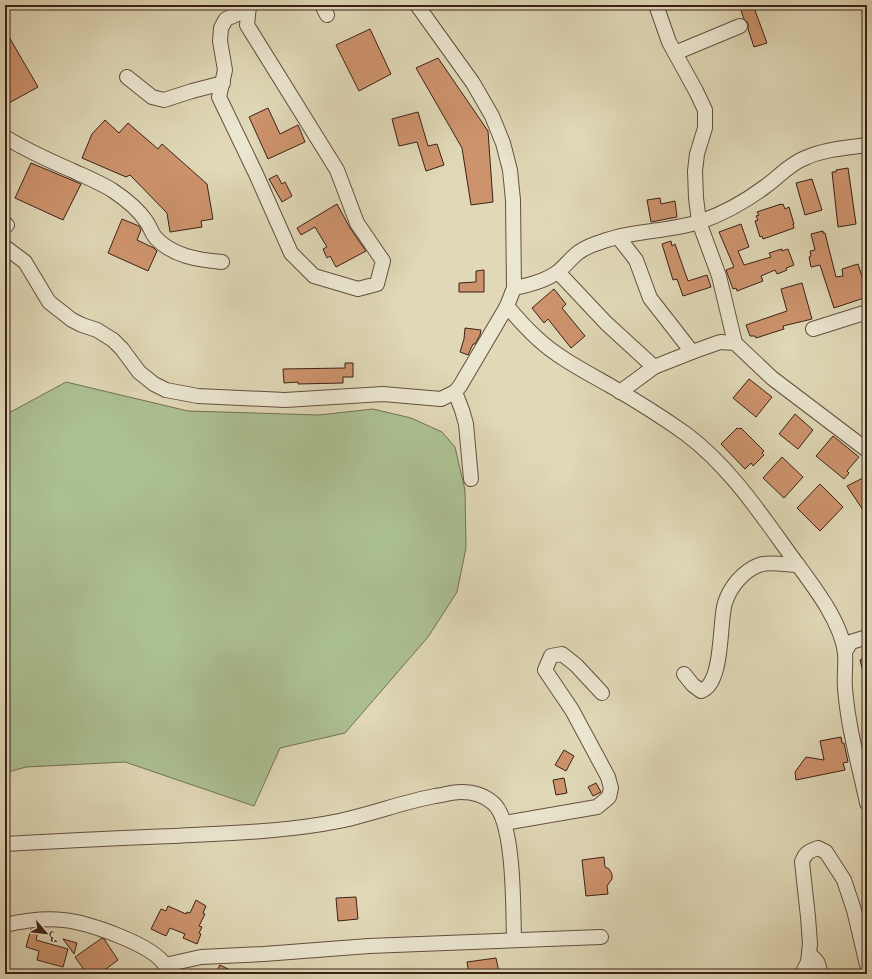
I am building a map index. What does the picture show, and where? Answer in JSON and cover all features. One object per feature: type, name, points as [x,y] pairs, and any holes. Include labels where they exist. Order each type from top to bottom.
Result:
[{"type":"street","points":[[5,247],[25,262],[49,302],[72,320],[97,330],[113,340],[122,349],[139,372],[154,384],[166,390],[198,396],[285,400],[383,394],[441,399],[454,392],[460,386],[507,306],[514,288],[513,200],[510,170],[503,143],[492,116],[473,82],[416,5]]},
{"type":"street","points":[[656,5],[669,42],[696,90],[705,110],[705,128],[697,154],[695,171],[699,222],[719,276],[735,343],[772,378],[867,450]]},
{"type":"street","points":[[249,7],[247,25],[337,170],[357,223],[383,261],[377,284],[358,289],[314,276],[291,253],[256,174],[219,97],[225,70],[220,41],[221,28],[226,19],[249,7]]},
{"type":"street","points":[[675,53],[740,26]]},
{"type":"street","points":[[127,77],[152,97],[164,100],[223,83]]},
{"type":"street","points":[[5,138],[111,189],[142,216],[159,240],[173,250],[196,259],[222,262]]},
{"type":"street","points":[[514,288],[532,285],[558,272],[580,252],[601,242],[618,237],[671,229],[699,222],[720,213],[765,187],[789,166],[805,157],[827,151],[867,145]]},
{"type":"street","points":[[618,237],[636,260],[650,298],[692,352]]},
{"type":"street","points":[[558,272],[606,323],[654,367]]},
{"type":"street","points":[[507,306],[520,322],[539,340],[580,369],[620,392],[686,435],[721,466],[743,490],[798,565],[821,598],[830,614],[840,635],[845,652],[844,687],[851,737],[867,803]]},
{"type":"street","points":[[813,329],[867,312]]},
{"type":"street","points":[[620,392],[654,367],[720,342],[735,343]]},
{"type":"street","points":[[454,392],[466,424],[471,479]]},
{"type":"street","points":[[684,674],[697,689],[701,690],[708,687],[718,662],[725,603],[740,577],[747,571],[763,564],[798,565]]},
{"type":"street","points":[[840,635],[863,638]]},
{"type":"street","points":[[845,652],[851,642],[863,638]]},
{"type":"street","points":[[505,823],[597,807],[609,797],[611,788],[610,783],[600,760],[572,710],[545,670],[551,656],[562,654],[576,665],[602,693]]},
{"type":"street","points":[[5,844],[243,833],[289,828],[339,821],[416,800],[460,792],[473,793],[484,796],[495,804],[505,823],[513,893],[514,940]]},
{"type":"street","points":[[802,974],[808,962],[809,954],[808,917],[802,862],[804,854],[818,848],[826,852],[844,880],[854,910],[867,965]]},
{"type":"street","points":[[5,925],[23,921],[53,919],[74,922],[103,930],[126,939],[156,956],[166,970],[201,957],[369,946],[601,937]]},
{"type":"street","points":[[809,954],[816,959],[819,964],[820,974]]},
{"type":"green space","points":[[66,382],[188,411],[319,415],[373,409],[411,418],[442,432],[455,447],[465,490],[466,548],[457,592],[428,637],[345,733],[280,748],[254,806],[125,762],[26,767],[5,773],[5,415]]},
{"type":"building","points":[[739,5],[753,5],[767,43],[754,47],[748,29],[748,23],[744,19]]},
{"type":"building","points":[[370,29],[391,74],[359,91],[336,45]]},
{"type":"building","points":[[5,30],[38,87],[7,104],[5,100]]},
{"type":"building","points":[[438,58],[488,131],[493,202],[471,205],[462,148],[416,68]]},
{"type":"building","points":[[268,108],[280,134],[298,125],[305,142],[268,159],[249,117]]},
{"type":"building","points":[[418,112],[428,146],[437,144],[444,165],[426,171],[417,142],[399,146],[392,119]]},
{"type":"building","points":[[105,120],[119,133],[128,123],[158,149],[162,144],[207,184],[213,219],[201,221],[202,227],[170,232],[167,213],[130,175],[126,177],[82,158],[92,134]]},
{"type":"building","points":[[31,163],[81,184],[63,220],[15,198]]},
{"type":"building","points":[[848,168],[856,224],[838,227],[832,172]]},
{"type":"building","points":[[277,175],[282,184],[285,182],[292,196],[282,202],[269,179]]},
{"type":"building","points":[[812,179],[822,210],[805,215],[796,183]]},
{"type":"building","points":[[660,198],[661,204],[675,201],[677,217],[651,222],[647,200]]},
{"type":"building","points":[[337,204],[350,228],[366,251],[336,267],[330,256],[327,258],[323,249],[327,247],[315,227],[301,235],[297,228]]},
{"type":"building","points":[[783,204],[785,209],[789,207],[794,228],[763,239],[762,236],[760,237],[755,221],[758,220],[756,216],[759,215],[757,212]]},
{"type":"building","points":[[122,219],[139,226],[141,230],[137,240],[157,251],[148,271],[108,253]]},
{"type":"building","points":[[741,224],[749,247],[738,251],[744,265],[771,257],[769,253],[782,249],[782,251],[788,249],[794,265],[777,274],[775,270],[761,276],[763,281],[737,291],[736,288],[733,289],[726,270],[734,267],[719,232]]},
{"type":"building","points":[[823,231],[823,233],[825,233],[836,277],[843,276],[842,269],[858,264],[867,292],[867,297],[834,308],[820,265],[811,267],[809,257],[811,256],[810,251],[815,250],[811,234]]},
{"type":"building","points":[[671,241],[672,246],[675,244],[688,281],[707,275],[711,287],[683,296],[677,279],[673,280],[662,244]]},
{"type":"building","points":[[484,270],[484,292],[459,292],[459,283],[476,282],[476,271]]},
{"type":"building","points":[[802,283],[812,319],[783,326],[784,329],[756,338],[755,336],[750,336],[746,325],[787,311],[781,289]]},
{"type":"building","points":[[554,289],[566,304],[562,308],[585,336],[571,348],[548,319],[544,323],[532,308]]},
{"type":"building","points":[[465,328],[481,330],[480,335],[475,344],[473,344],[468,355],[460,352],[464,339]]},
{"type":"building","points":[[345,363],[353,363],[353,377],[343,377],[343,383],[284,383],[283,369],[345,368]]},
{"type":"building","points":[[749,379],[772,397],[756,417],[733,398]]},
{"type":"building","points":[[795,414],[813,430],[798,449],[779,434]]},
{"type":"building","points":[[737,428],[741,428],[764,451],[762,453],[764,455],[753,466],[751,463],[745,469],[721,444]]},
{"type":"building","points":[[833,436],[859,457],[847,471],[849,473],[844,479],[816,456]]},
{"type":"building","points":[[782,457],[803,477],[784,498],[763,478]]},
{"type":"building","points":[[867,476],[867,516],[847,486]]},
{"type":"building","points":[[820,484],[843,507],[820,531],[797,508]]},
{"type":"building","points":[[867,655],[867,679],[865,679],[860,660]]},
{"type":"building","points":[[841,737],[842,743],[844,743],[848,762],[843,763],[845,770],[796,780],[795,772],[806,757],[824,760],[820,741]]},
{"type":"building","points":[[564,750],[574,756],[566,771],[555,765]]},
{"type":"building","points":[[564,778],[567,793],[556,795],[553,780]]},
{"type":"building","points":[[596,783],[601,792],[593,796],[588,787]]},
{"type":"building","points":[[604,857],[605,867],[609,869],[612,874],[612,879],[607,886],[608,894],[586,896],[582,860]]},
{"type":"building","points":[[356,897],[358,919],[338,921],[336,898]]},
{"type":"building","points":[[196,900],[206,906],[203,913],[205,914],[199,926],[202,927],[197,944],[183,938],[185,934],[170,928],[166,936],[151,929],[161,909],[166,911],[168,906],[186,914],[187,912],[190,913]]},
{"type":"building","points":[[31,929],[38,932],[36,940],[68,949],[63,967],[37,960],[39,951],[26,947]]},
{"type":"building","points":[[102,938],[118,960],[99,974],[87,974],[75,957]]},
{"type":"building","points":[[63,939],[77,943],[74,954]]},
{"type":"building","points":[[496,958],[499,972],[490,974],[469,974],[467,962]]},
{"type":"building","points":[[220,965],[238,974],[215,974]]}]
